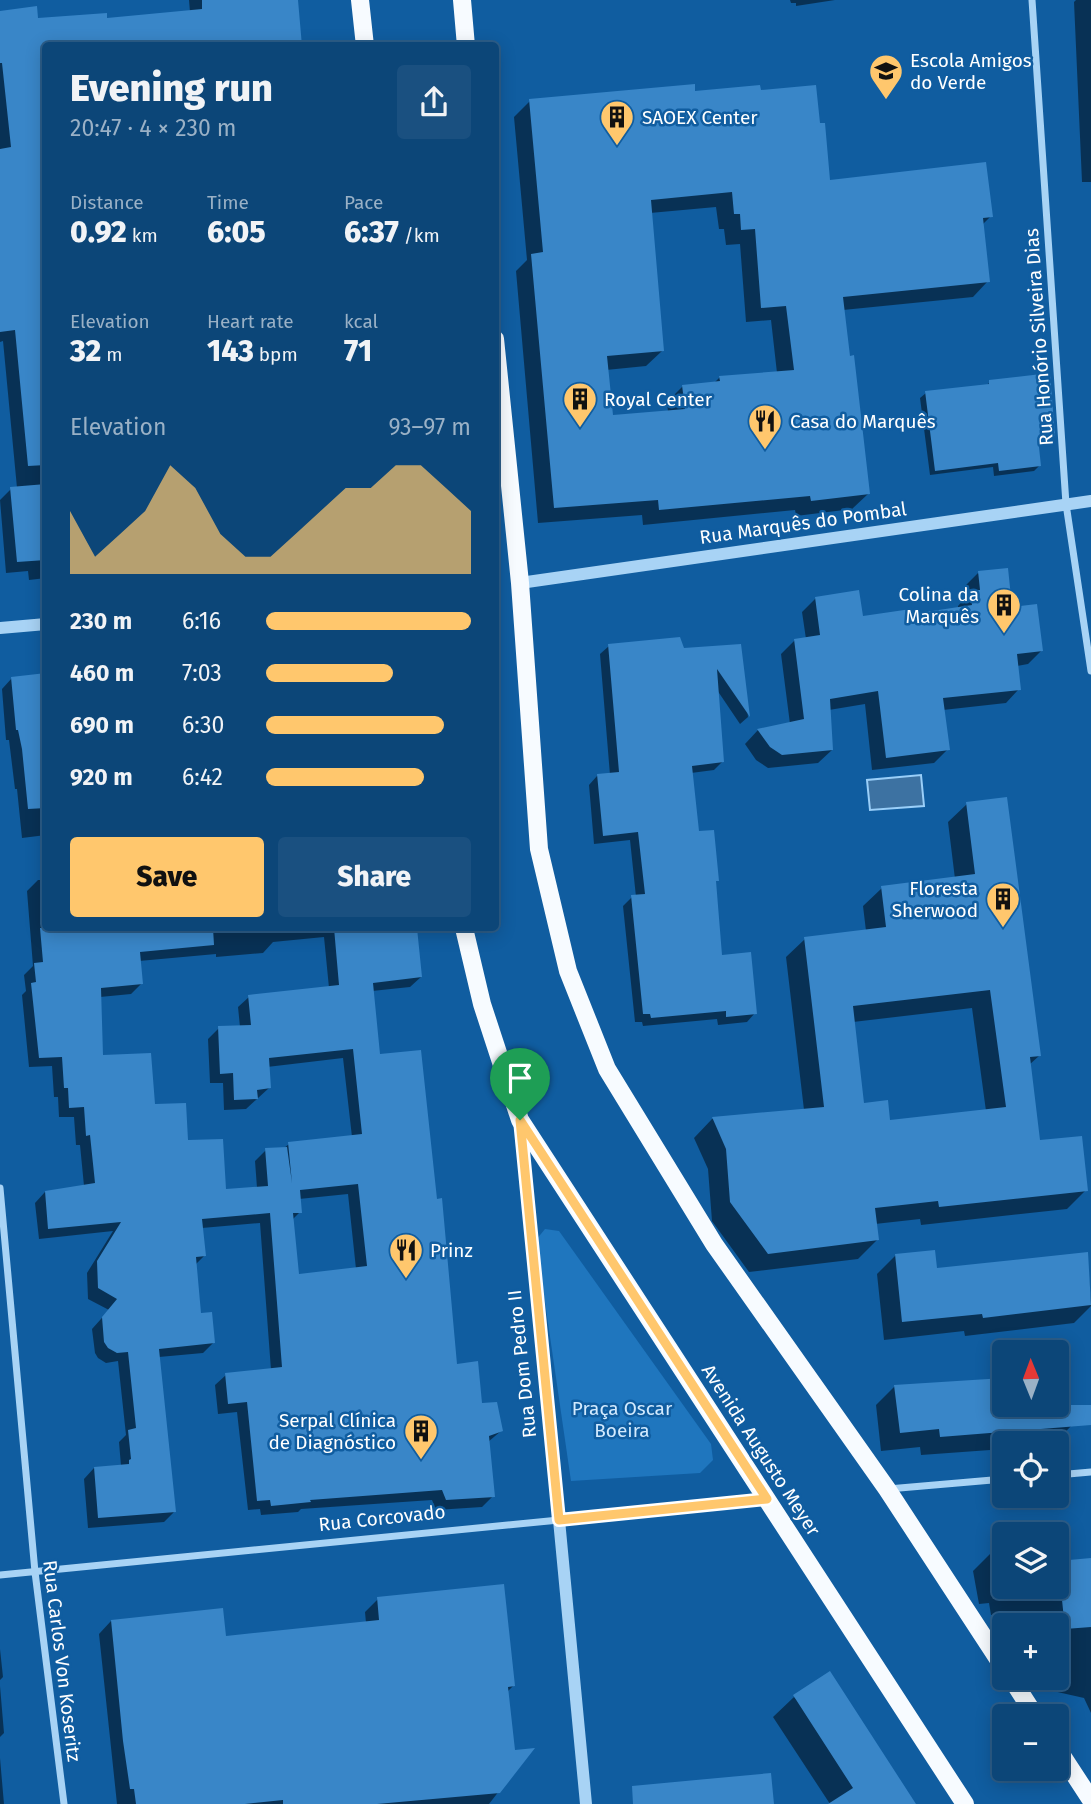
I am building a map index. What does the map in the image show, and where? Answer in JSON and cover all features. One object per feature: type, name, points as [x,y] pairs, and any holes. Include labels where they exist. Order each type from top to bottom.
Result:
[{"type":"main road","points":[[360,0],[365,42]]},
{"type":"main road","points":[[462,0],[467,42]]},
{"type":"main road","points":[[499,378],[520,583],[539,849],[568,971],[607,1069],[714,1244],[887,1489],[992,1650]]},
{"type":"main road","name":"Rua Dom Pedro II","points":[[465,931],[482,1004],[520,1120]]},
{"type":"main road","name":"Avenida Augusto Meyer","points":[[520,1120],[965,1804]]},
{"type":"main road","points":[[1069,1766],[1091,1800]]},
{"type":"street","name":"Rua Honório Silveira Dias","points":[[1032,0],[1066,504],[1091,671]]},
{"type":"street","name":"Rua Marquês do Pombal","points":[[520,583],[1091,501]]},
{"type":"street","points":[[0,628],[42,624]]},
{"type":"street","name":"Rua Dom Pedro II","points":[[520,1120],[586,1804]]},
{"type":"street","name":"Rua Carlos Von Koseritz","points":[[0,1188],[34,1572],[64,1804]]},
{"type":"street","points":[[1069,1474],[1091,1472]]},
{"type":"street","points":[[887,1489],[992,1480]]},
{"type":"street","name":"Rua Corcovado","points":[[0,1575],[767,1499]]},
{"type":"green space","name":"Praça Oscar Boeira","points":[[545,1229],[559,1231],[711,1444],[713,1460],[700,1473],[571,1481],[536,1240]]},
{"type":"shaded area","points":[[921,775],[924,806],[870,810],[867,780]]},
{"type":"building","points":[[202,0],[298,0],[302,42],[42,42],[42,465],[28,466],[15,330],[0,332],[0,149],[11,147],[0,63],[0,11],[37,6],[38,18],[107,13],[107,18],[202,9]]},
{"type":"building","points":[[695,84],[695,91],[760,85],[761,90],[816,85],[820,123],[825,123],[830,180],[986,162],[993,217],[983,218],[990,282],[843,297],[850,356],[854,355],[870,494],[811,501],[810,496],[659,510],[658,500],[554,508],[531,254],[543,252],[529,99]],"holes":[[[732,192],[734,214],[740,214],[741,230],[755,229],[761,308],[786,306],[794,370],[719,376],[720,381],[682,385],[685,409],[613,415],[607,356],[664,351],[651,200]]]},
{"type":"building","points":[[1050,373],[1055,436],[1038,438],[1041,466],[999,471],[998,463],[935,471],[925,391],[989,384],[989,380]]},
{"type":"building","points":[[42,484],[42,560],[17,562],[10,487]]},
{"type":"building","points":[[1008,568],[1012,607],[1037,604],[1043,651],[1017,654],[1021,690],[943,698],[950,750],[886,758],[878,691],[830,699],[833,750],[782,755],[770,747],[757,729],[804,719],[794,639],[820,635],[815,597],[859,590],[863,616],[911,609],[912,614],[972,605],[970,590],[980,590],[978,571]]},
{"type":"building","points":[[680,637],[684,648],[741,644],[750,717],[717,669],[724,762],[692,766],[699,831],[714,830],[722,955],[751,952],[757,1014],[726,1017],[726,1011],[651,1018],[650,1014],[643,1014],[631,895],[645,894],[638,832],[603,836],[597,774],[619,772],[608,644]]},
{"type":"building","points":[[42,673],[42,808],[28,809],[11,677]]},
{"type":"building","points":[[1007,797],[1041,1056],[1030,1057],[1040,1140],[1082,1136],[1088,1191],[939,1207],[938,1201],[875,1208],[879,1240],[768,1254],[730,1202],[726,1149],[712,1117],[824,1107],[804,937],[886,927],[881,886],[975,874],[966,802]],"holes":[[[990,990],[1006,1107],[890,1120],[888,1100],[864,1103],[853,1006]]]},
{"type":"building","points":[[40,928],[42,931],[213,931],[214,945],[140,952],[143,984],[101,988],[103,1055],[151,1053],[155,1104],[186,1103],[188,1140],[223,1139],[226,1189],[268,1186],[265,1148],[287,1147],[292,1183],[288,1142],[362,1134],[353,1049],[269,1058],[271,1088],[257,1090],[258,1099],[234,1100],[233,1073],[220,1074],[218,1026],[251,1025],[248,995],[339,985],[334,931],[417,931],[422,977],[373,983],[380,1054],[421,1050],[437,1199],[442,1198],[457,1364],[478,1361],[482,1403],[497,1402],[503,1431],[489,1436],[495,1497],[446,1500],[442,1490],[310,1500],[311,1502],[271,1506],[270,1500],[257,1501],[247,1402],[228,1404],[225,1373],[282,1367],[270,1213],[202,1219],[206,1256],[196,1257],[201,1313],[212,1312],[215,1343],[159,1349],[176,1512],[98,1518],[94,1467],[129,1464],[131,1459],[128,1430],[136,1428],[128,1352],[117,1353],[104,1342],[102,1317],[117,1299],[98,1288],[97,1261],[121,1222],[48,1229],[45,1191],[95,1183],[90,1135],[86,1136],[84,1107],[69,1108],[68,1088],[64,1088],[62,1057],[39,1058],[31,983],[36,982],[34,963],[43,962]],"holes":[[[358,1184],[367,1266],[299,1274],[293,1213],[302,1213],[300,1190]]]},
{"type":"building","points":[[935,1250],[937,1268],[1088,1252],[1091,1305],[983,1318],[982,1314],[902,1322],[895,1254]]},
{"type":"building","points":[[992,1379],[992,1418],[1069,1418],[1069,1405],[1091,1405],[1091,1425],[940,1437],[939,1429],[900,1433],[894,1385]]},
{"type":"building","points":[[1091,1558],[1091,1627],[1069,1629],[1069,1613],[1063,1613],[1062,1599],[1069,1599],[1069,1560]]},
{"type":"building","points":[[504,1584],[515,1686],[508,1687],[515,1750],[535,1748],[500,1793],[377,1804],[283,1804],[283,1800],[245,1804],[136,1804],[134,1789],[130,1789],[123,1741],[111,1620],[223,1608],[226,1636],[379,1620],[377,1597]]},
{"type":"building","points":[[830,1671],[916,1804],[828,1804],[853,1788],[793,1695]]},
{"type":"building","points":[[771,1773],[774,1804],[633,1804],[632,1786]]},
{"type":"place","name":"Escola Amigos do Verde","points":[[886,101]]},
{"type":"place","name":"SAOEX Center","points":[[617,147]]},
{"type":"place","name":"Royal Center","points":[[580,429]]},
{"type":"place","name":"Casa do Marquês","points":[[765,451]]},
{"type":"place","name":"Colina da Marquês","points":[[1004,635]]},
{"type":"place","name":"Floresta Sherwood","points":[[1003,929]]},
{"type":"place","name":"Prinz","points":[[406,1280]]},
{"type":"place","name":"Serpal Clínica de Diagnóstico","points":[[421,1461]]},
{"type":"route","points":[[520,1120],[767,1499],[559,1520],[520,1120]]}]
